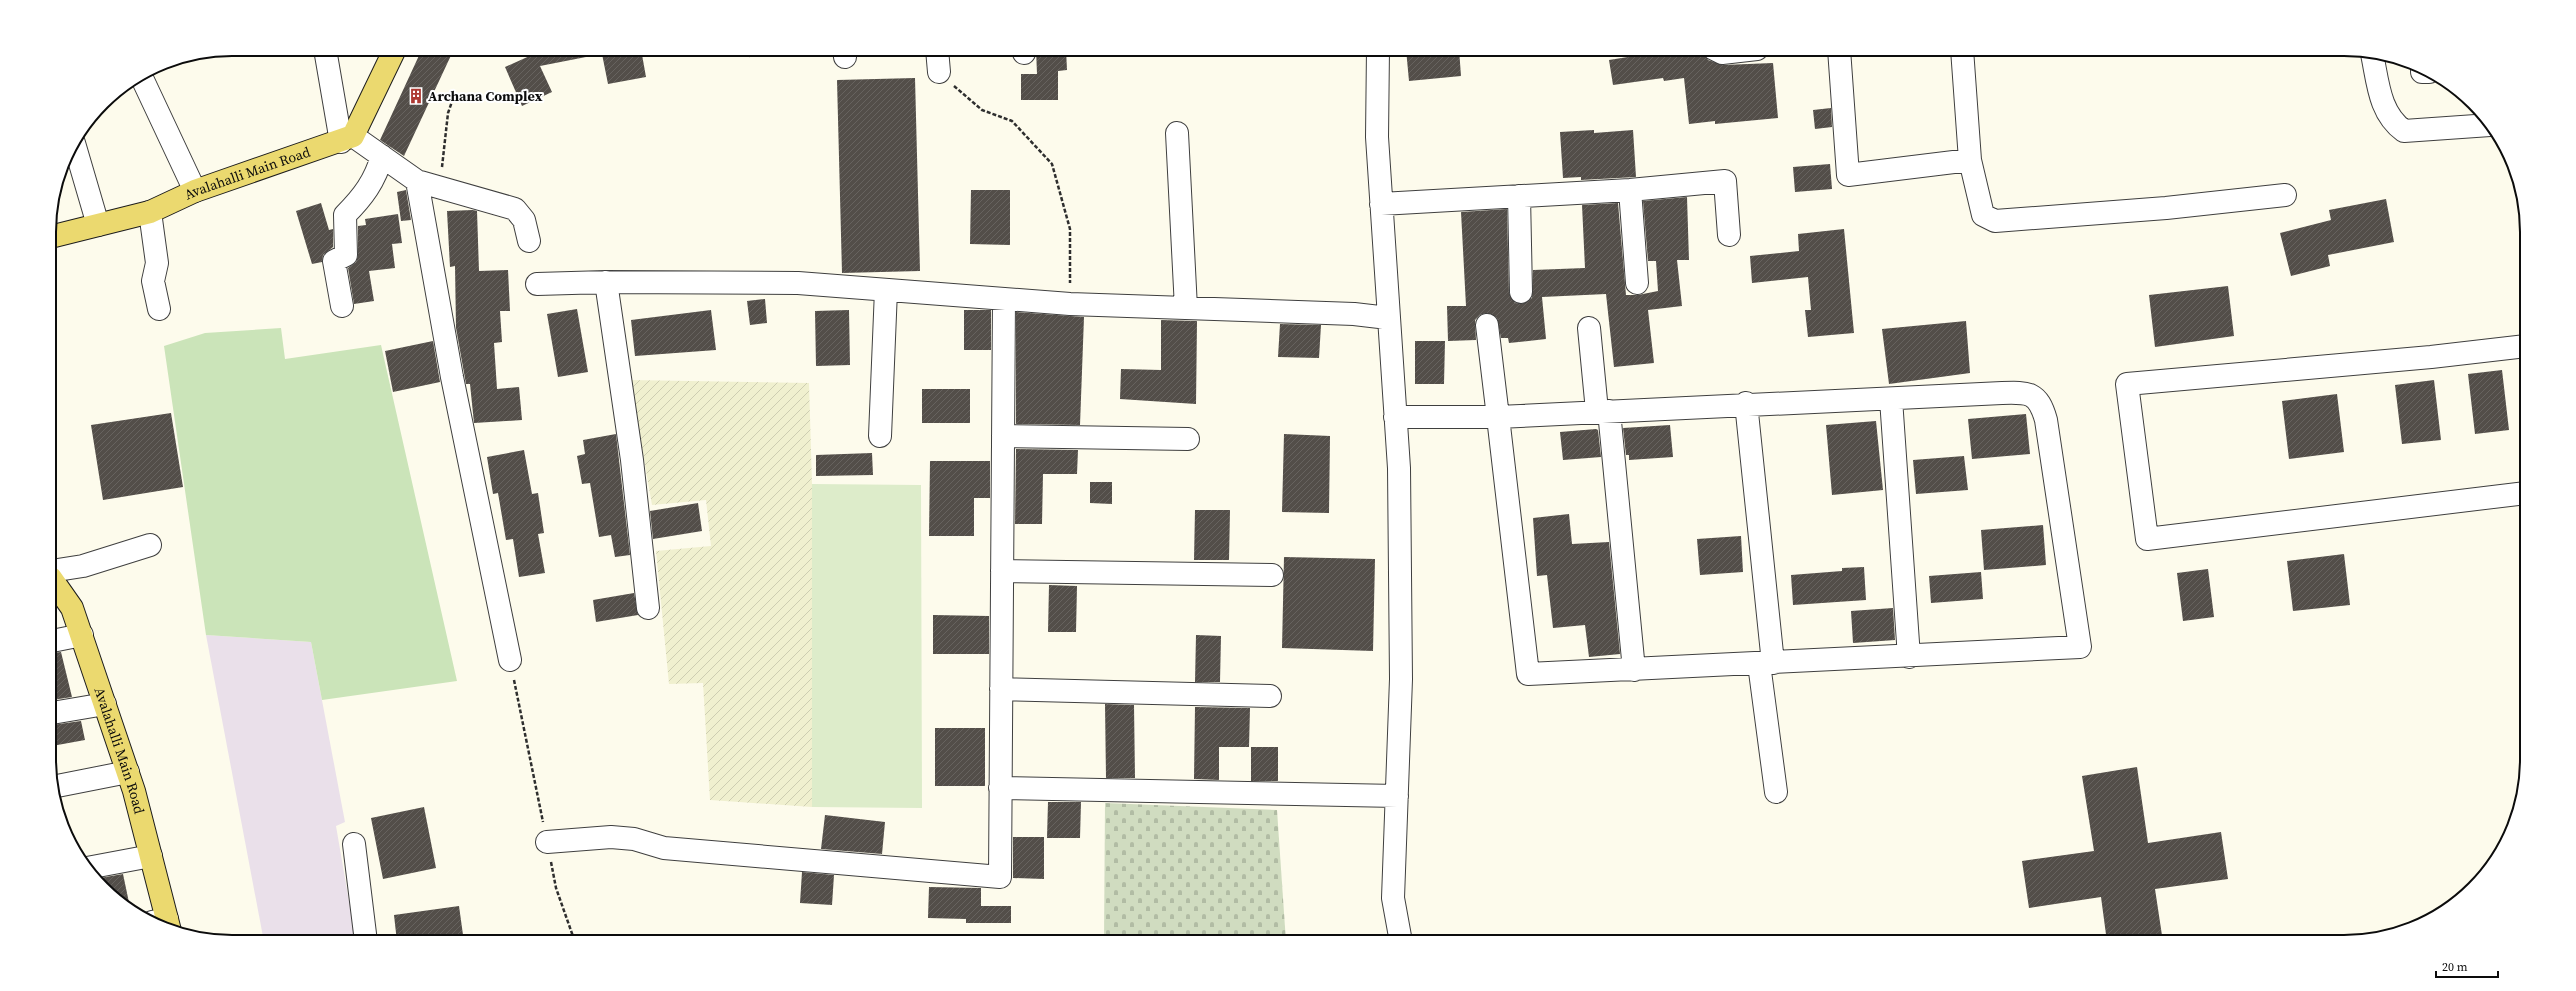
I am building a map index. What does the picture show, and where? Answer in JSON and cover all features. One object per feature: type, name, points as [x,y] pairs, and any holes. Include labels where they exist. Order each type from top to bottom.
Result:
[{"type":"main road","points":[[347,139],[391,56]]},
{"type":"main road","name":"Avalahalli Main Road","points":[[56,236],[150,212],[195,191],[347,139]]},
{"type":"main road","name":"Avalahalli Main Road","points":[[56,585],[72,608],[128,772],[151,856],[162,921]]},
{"type":"street","points":[[327,56],[347,139],[382,156],[417,181],[515,209],[524,220],[529,241]]},
{"type":"street","points":[[938,56],[939,72]]},
{"type":"street","points":[[1378,56],[1377,137],[1398,468],[1401,679],[1393,898],[1400,935]]},
{"type":"street","points":[[1840,56],[1848,175],[1970,160]]},
{"type":"street","points":[[1963,56],[1970,160],[1983,215],[1995,221],[2166,208],[2285,195]]},
{"type":"street","points":[[2373,59],[2384,106],[2392,122],[2404,131],[2484,125]]},
{"type":"street","points":[[143,81],[195,191]]},
{"type":"street","points":[[1177,133],[1186,308]]},
{"type":"street","points":[[76,150],[98,225]]},
{"type":"street","points":[[342,306],[334,261],[346,255],[345,215],[361,198],[376,176],[382,156]]},
{"type":"street","points":[[417,181],[452,377],[510,660]]},
{"type":"street","points":[[1381,204],[1630,190],[1726,181],[1729,235]]},
{"type":"street","points":[[1630,190],[1637,283]]},
{"type":"street","points":[[1519,196],[1521,292]]},
{"type":"street","points":[[150,212],[157,264],[152,280],[158,309]]},
{"type":"street","points":[[536,284],[606,282],[798,283],[1070,304],[1354,314],[1388,318]]},
{"type":"street","points":[[606,282],[632,460],[648,608]]},
{"type":"street","points":[[880,436],[886,290]]},
{"type":"street","points":[[547,842],[611,837],[634,839],[664,848],[1000,877],[1004,299]]},
{"type":"street","points":[[1395,417],[1498,417],[1746,403],[1891,399],[2022,392],[2033,396],[2041,403],[2046,420],[2080,647],[1766,664],[1528,674],[1498,417],[1487,325]]},
{"type":"street","points":[[1589,328],[1603,411],[1634,670]]},
{"type":"street","points":[[2520,347],[2431,357],[2127,384],[2147,539],[2520,494]]},
{"type":"street","points":[[1891,399],[1909,657]]},
{"type":"street","points":[[1746,403],[1776,792]]},
{"type":"street","points":[[1003,436],[1188,439]]},
{"type":"street","points":[[56,570],[83,566],[150,545]]},
{"type":"street","points":[[1002,571],[1272,575]]},
{"type":"street","points":[[56,640],[82,635]]},
{"type":"street","points":[[1001,689],[1270,696]]},
{"type":"street","points":[[56,712],[105,704]]},
{"type":"street","points":[[58,786],[128,772]]},
{"type":"street","points":[[1000,788],[1397,796]]},
{"type":"street","points":[[354,844],[365,935]]},
{"type":"street","points":[[93,867],[151,856]]},
{"type":"path","points":[[939,72],[982,110],[1012,122],[1052,164],[1070,229],[1070,304]]},
{"type":"path","points":[[440,187],[448,113],[455,93]]},
{"type":"path","points":[[510,660],[556,888],[573,935]]},
{"type":"shaded area","points":[[206,635],[311,642],[345,822],[336,826],[355,935],[263,935]]},
{"type":"green space","points":[[281,328],[285,359],[381,345],[457,681],[322,700],[311,642],[206,635],[164,346],[205,333]]},
{"type":"green space","points":[[630,380],[809,383],[812,484],[812,807],[710,800],[703,683],[669,684],[656,551],[711,546],[706,500],[652,505]]},
{"type":"green space","points":[[812,484],[921,485],[922,808],[812,807]]},
{"type":"green space","points":[[1105,803],[1277,810],[1286,935],[1104,935]]},
{"type":"building","name":"Archana Complex","points":[[419,56],[451,56],[404,156],[380,140]]},
{"type":"building","points":[[529,56],[586,56],[540,66],[552,92],[522,106],[505,67]]},
{"type":"building","points":[[602,56],[642,56],[646,77],[608,84]]},
{"type":"building","points":[[1036,56],[1066,56],[1067,70],[1058,71],[1058,100],[1021,100],[1021,74],[1037,74]]},
{"type":"building","points":[[1407,56],[1460,56],[1461,76],[1409,81]]},
{"type":"building","points":[[1634,56],[1706,56],[1708,60],[1723,65],[1773,63],[1778,118],[1715,124],[1715,121],[1689,124],[1684,78],[1664,81],[1663,78],[1613,85],[1609,60]]},
{"type":"building","points":[[915,78],[920,271],[842,273],[837,80]]},
{"type":"building","points":[[1831,108],[1832,127],[1815,129],[1813,110]]},
{"type":"building","points":[[1594,130],[1594,133],[1633,130],[1636,177],[1581,180],[1581,177],[1563,178],[1560,132]]},
{"type":"building","points":[[1830,164],[1832,189],[1795,192],[1793,167]]},
{"type":"building","points":[[406,190],[411,220],[401,221],[397,192]]},
{"type":"building","points":[[971,190],[1010,190],[1010,245],[970,244]]},
{"type":"building","points":[[1687,197],[1689,260],[1677,260],[1682,306],[1648,310],[1654,363],[1614,367],[1606,294],[1542,297],[1546,339],[1509,343],[1508,338],[1501,338],[1497,318],[1486,313],[1480,315],[1475,320],[1476,340],[1448,341],[1447,306],[1466,306],[1461,212],[1507,209],[1509,293],[1515,303],[1522,304],[1532,298],[1533,270],[1585,268],[1582,205],[1618,203],[1626,295],[1638,295],[1658,291],[1656,261],[1648,261],[1643,201]]},
{"type":"building","points":[[2386,199],[2394,242],[2328,255],[2330,266],[2291,276],[2280,233],[2331,220],[2329,210]]},
{"type":"building","points":[[321,203],[329,230],[333,229],[333,247],[323,255],[322,262],[312,264],[296,211]]},
{"type":"building","points":[[447,211],[477,211],[479,271],[508,270],[510,311],[500,311],[502,342],[494,343],[497,389],[519,387],[522,420],[474,423],[470,384],[466,384],[456,328],[455,266],[450,267]]},
{"type":"building","points":[[398,214],[402,243],[392,244],[395,268],[369,271],[374,301],[354,304],[348,268],[356,262],[358,255],[358,226],[366,225],[365,219]]},
{"type":"building","points":[[1844,229],[1854,333],[1808,337],[1805,310],[1811,310],[1808,277],[1752,283],[1750,256],[1799,251],[1798,234]]},
{"type":"building","points":[[2228,286],[2234,336],[2155,347],[2149,295]]},
{"type":"building","points":[[765,299],[767,323],[750,325],[747,301]]},
{"type":"building","points":[[577,309],[588,372],[558,377],[547,314]]},
{"type":"building","points":[[711,310],[716,350],[635,356],[631,320]]},
{"type":"building","points":[[849,310],[850,365],[816,366],[815,311]]},
{"type":"building","points":[[964,310],[991,310],[991,350],[964,350]]},
{"type":"building","points":[[1016,312],[1084,317],[1080,425],[1016,424]]},
{"type":"building","points":[[1161,320],[1197,321],[1196,404],[1120,399],[1121,369],[1161,370]]},
{"type":"building","points":[[1966,321],[1970,373],[1889,384],[1882,329]]},
{"type":"building","points":[[1280,324],[1321,325],[1319,358],[1278,357]]},
{"type":"building","points":[[433,341],[440,382],[393,392],[385,351]]},
{"type":"building","points":[[1415,341],[1445,341],[1444,384],[1415,384]]},
{"type":"building","points":[[2502,370],[2509,430],[2475,434],[2468,374]]},
{"type":"building","points":[[2434,380],[2441,440],[2402,444],[2395,385]]},
{"type":"building","points":[[922,389],[970,389],[970,423],[922,423]]},
{"type":"building","points":[[2337,394],[2344,452],[2289,459],[2282,401]]},
{"type":"building","points":[[171,413],[183,487],[103,500],[91,425]]},
{"type":"building","points":[[2026,414],[2030,454],[1972,459],[1968,419]]},
{"type":"building","points":[[1876,421],[1883,490],[1832,495],[1826,425]]},
{"type":"building","points":[[1670,425],[1673,457],[1629,460],[1629,455],[1626,455],[1623,428]]},
{"type":"building","points":[[1598,430],[1601,457],[1563,460],[1560,432]]},
{"type":"building","points":[[616,434],[630,555],[615,557],[611,535],[599,537],[590,483],[582,484],[577,456],[585,454],[583,440]]},
{"type":"building","points":[[1284,434],[1330,436],[1329,513],[1282,512]]},
{"type":"building","points":[[1016,449],[1078,450],[1077,474],[1043,474],[1042,524],[1015,524]]},
{"type":"building","points":[[524,450],[532,494],[538,493],[544,533],[538,534],[545,573],[519,577],[513,539],[506,540],[498,493],[493,494],[487,457]]},
{"type":"building","points":[[872,453],[873,475],[816,476],[816,455]]},
{"type":"building","points":[[1964,456],[1968,490],[1916,494],[1913,460]]},
{"type":"building","points":[[930,461],[990,461],[990,498],[974,498],[974,536],[929,536]]},
{"type":"building","points":[[1090,482],[1112,482],[1112,504],[1090,503]]},
{"type":"building","points":[[698,503],[702,531],[653,539],[650,511]]},
{"type":"building","points":[[1195,510],[1230,510],[1229,560],[1194,560]]},
{"type":"building","points":[[1569,514],[1572,544],[1609,542],[1620,654],[1589,657],[1585,625],[1553,628],[1547,575],[1537,576],[1533,518]]},
{"type":"building","points":[[2043,525],[2046,565],[1984,570],[1981,530]]},
{"type":"building","points":[[1741,536],[1743,572],[1700,575],[1697,539]]},
{"type":"building","points":[[2344,554],[2350,605],[2293,611],[2287,561]]},
{"type":"building","points":[[1284,557],[1375,559],[1373,651],[1282,648]]},
{"type":"building","points":[[1864,567],[1866,600],[1793,605],[1791,575],[1842,571],[1842,568]]},
{"type":"building","points":[[2208,569],[2214,617],[2183,621],[2177,573]]},
{"type":"building","points":[[1981,572],[1983,599],[1931,603],[1929,576]]},
{"type":"building","points":[[1049,585],[1077,586],[1076,632],[1048,632]]},
{"type":"building","points":[[634,593],[638,615],[596,622],[593,600]]},
{"type":"building","points":[[1893,608],[1895,640],[1853,643],[1851,611]]},
{"type":"building","points":[[933,615],[989,616],[989,654],[933,654]]},
{"type":"building","points":[[1196,635],[1221,636],[1220,682],[1195,682]]},
{"type":"building","points":[[61,652],[72,697],[56,699],[56,653]]},
{"type":"building","points":[[1105,704],[1134,705],[1135,778],[1106,778]]},
{"type":"building","points":[[1195,707],[1250,708],[1249,747],[1219,747],[1219,780],[1194,779]]},
{"type":"building","points":[[81,721],[85,740],[56,745],[56,724]]},
{"type":"building","points":[[935,728],[985,728],[985,786],[935,786]]},
{"type":"building","points":[[1251,747],[1278,747],[1278,781],[1251,781]]},
{"type":"building","points":[[2137,767],[2148,843],[2221,832],[2228,879],[2155,889],[2162,935],[2106,935],[2101,897],[2029,908],[2022,861],[2094,851],[2082,776]]},
{"type":"building","points":[[1048,802],[1081,802],[1080,838],[1047,838]]},
{"type":"building","points":[[424,807],[436,868],[383,879],[371,818]]},
{"type":"building","points":[[825,815],[885,822],[882,854],[821,849]]},
{"type":"building","points":[[1013,837],[1044,837],[1044,879],[1013,878]]},
{"type":"building","points":[[802,872],[834,875],[832,905],[800,903]]},
{"type":"building","points":[[123,874],[129,902],[107,884],[102,878]]},
{"type":"building","points":[[929,887],[981,888],[981,906],[1011,906],[1011,923],[966,923],[966,919],[928,918]]},
{"type":"building","points":[[459,906],[463,935],[396,935],[394,915]]},
{"type":"place","name":"Archana Complex","points":[[416,96]]}]
